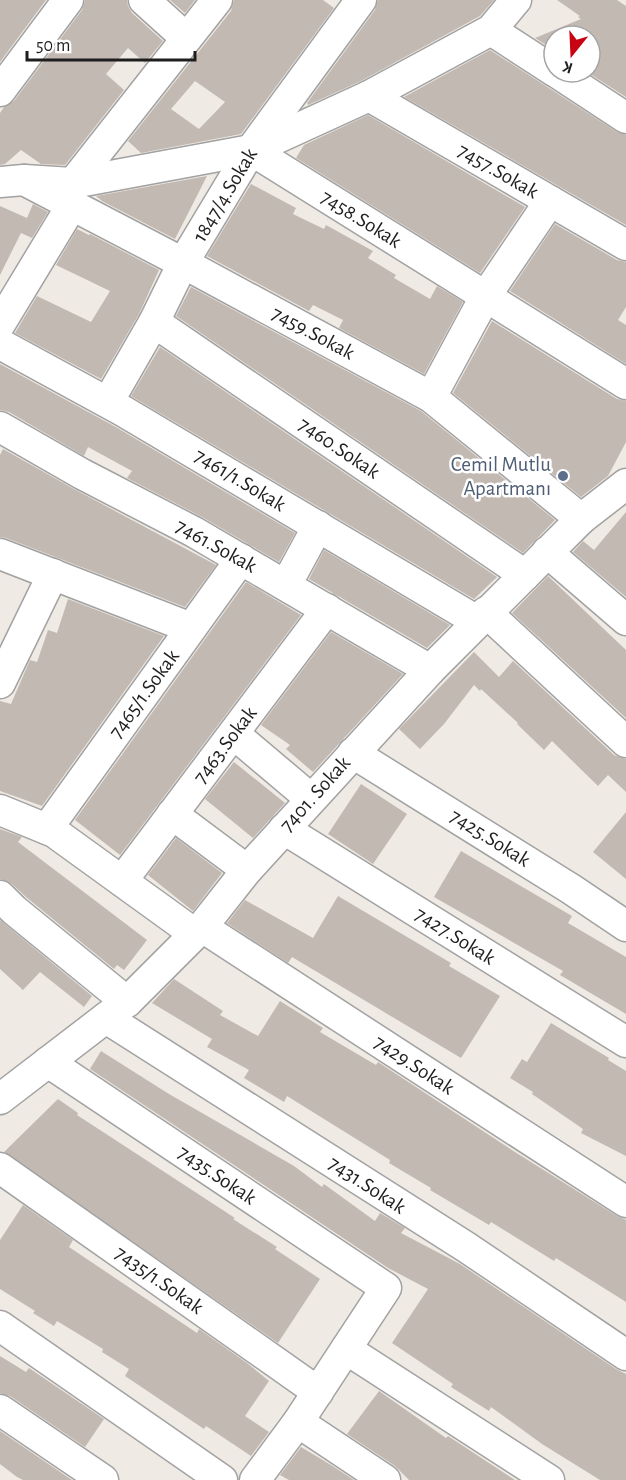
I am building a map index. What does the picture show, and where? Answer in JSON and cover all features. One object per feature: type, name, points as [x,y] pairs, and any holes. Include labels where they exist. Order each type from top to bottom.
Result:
[{"type":"street","points":[[0,91],[68,0]]},
{"type":"street","points":[[144,0],[186,38]]},
{"type":"street","points":[[0,324],[72,194],[186,38],[217,0]]},
{"type":"street","name":"1847/4.Sokak","points":[[108,402],[154,322],[183,263],[251,150],[361,0]]},
{"type":"street","points":[[72,194],[251,150],[369,96],[491,30],[516,0]]},
{"type":"street","points":[[491,30],[542,63]]},
{"type":"street","points":[[575,84],[626,118]]},
{"type":"street","name":"7457.Sokak","points":[[369,96],[626,245]]},
{"type":"street","name":"7458.Sokak","points":[[251,150],[626,384]]},
{"type":"street","name":"7459.Sokak","points":[[12,181],[72,194],[183,263],[431,397],[580,519]]},
{"type":"street","points":[[431,397],[485,297],[550,201]]},
{"type":"street","name":"7460.Sokak","points":[[154,322],[525,575]]},
{"type":"street","name":"7461/1.Sokak","points":[[0,344],[108,402],[318,526],[482,617],[626,742]]},
{"type":"street","name":"7461.Sokak","points":[[0,427],[82,474],[194,532],[430,670]]},
{"type":"street","name":"7401. Sokak","points":[[6,1084],[48,1062],[116,1010],[199,931],[247,870],[430,670],[580,519],[623,490]]},
{"type":"street","points":[[286,585],[318,526]]},
{"type":"street","points":[[547,552],[626,620]]},
{"type":"street","points":[[0,554],[191,628]]},
{"type":"street","name":"7465/1.Sokak","points":[[47,829],[241,559]]},
{"type":"street","points":[[0,682],[53,574]]},
{"type":"street","name":"7463.Sokak","points":[[122,881],[327,609]]},
{"type":"street","points":[[234,734],[311,799]]},
{"type":"street","name":"7425.Sokak","points":[[353,753],[571,889],[626,926]]},
{"type":"street","name":"7429.Sokak","points":[[0,810],[47,829],[199,931],[626,1202]]},
{"type":"street","points":[[172,814],[247,870]]},
{"type":"street","name":"7427.Sokak","points":[[284,830],[626,1042]]},
{"type":"street","name":"7431.Sokak","points":[[0,896],[116,1010],[626,1355]]},
{"type":"street","name":"7435.Sokak","points":[[48,1062],[386,1288],[346,1349]]},
{"type":"street","name":"7435/1.Sokak","points":[[0,1168],[318,1392]]},
{"type":"street","points":[[0,1326],[222,1480]]},
{"type":"street","points":[[255,1480],[298,1422],[346,1349],[549,1480]]},
{"type":"street","points":[[0,1410],[103,1480]]},
{"type":"street","points":[[298,1422],[373,1477]]},
{"type":"building","points":[[0,0],[46,0],[0,62]]},
{"type":"building","points":[[85,0],[127,0],[132,13],[163,41],[145,63],[128,48],[106,74],[124,90],[65,165],[41,164],[21,150],[5,164],[0,165],[0,113],[4,107],[14,101],[82,10]]},
{"type":"building","points":[[170,0],[195,0],[185,13]]},
{"type":"building","points":[[234,0],[323,0],[334,8],[241,134],[141,153],[128,141],[231,11]],"holes":[[[195,81],[225,102],[199,129],[171,109]]]},
{"type":"building","points":[[378,0],[494,0],[480,16],[361,81],[308,105],[307,103],[375,10]]},
{"type":"building","points":[[557,0],[617,0],[626,6],[626,97],[602,82],[602,24],[569,24],[581,19],[578,17],[580,16]]},
{"type":"building","points":[[542,35],[542,42],[535,38]]},
{"type":"building","points":[[490,50],[617,132],[626,135],[626,225],[404,97]]},
{"type":"building","points":[[368,115],[525,207],[480,273],[296,158],[304,145]]},
{"type":"building","points":[[207,176],[175,239],[96,196]]},
{"type":"building","points":[[251,184],[296,208],[293,214],[324,229],[326,225],[373,251],[368,258],[396,275],[394,278],[430,299],[437,286],[463,302],[424,374],[339,328],[343,320],[313,305],[309,311],[207,256]]},
{"type":"building","points":[[33,204],[48,212],[32,238],[21,233],[0,275],[0,206],[27,218]]},
{"type":"building","points":[[555,224],[617,260],[626,262],[626,307],[618,320],[626,325],[626,364],[510,291]]},
{"type":"building","points":[[77,229],[159,270],[139,314],[101,379],[15,333],[37,296],[91,322],[110,291],[56,265]]},
{"type":"building","points":[[191,287],[421,411],[555,520],[523,553],[176,316]]},
{"type":"building","points":[[492,321],[617,399],[626,401],[626,442],[608,476],[581,497],[453,393]]},
{"type":"building","points":[[160,347],[497,577],[474,599],[131,396]]},
{"type":"building","points":[[0,364],[114,426],[295,533],[279,562],[202,517],[127,478],[132,471],[88,447],[84,456],[9,412],[0,410]]},
{"type":"building","points":[[3,449],[216,565],[185,607],[0,537],[0,455]]},
{"type":"building","points":[[626,512],[626,597],[573,552],[583,541],[594,550]]},
{"type":"building","points":[[324,550],[450,625],[427,648],[309,579]]},
{"type":"building","points":[[548,576],[626,650],[626,718],[512,613]]},
{"type":"building","points":[[246,582],[301,615],[120,855],[75,820]]},
{"type":"building","points":[[68,599],[164,636],[42,806],[0,791],[0,701],[11,704],[30,660],[37,662],[48,630],[57,633]]},
{"type":"building","points":[[331,632],[403,674],[313,772],[286,749],[290,745],[261,725]]},
{"type":"building","points":[[474,652],[499,677],[513,661],[614,755],[626,759],[626,792],[608,775],[598,786],[552,741],[544,750],[518,723],[474,685],[444,724],[420,749],[399,729]]},
{"type":"building","points":[[234,762],[285,803],[253,838],[205,799]]},
{"type":"building","points":[[361,784],[407,814],[373,864],[328,834]]},
{"type":"building","points":[[626,812],[626,879],[593,852]]},
{"type":"building","points":[[0,829],[22,837],[18,842],[147,940],[124,970],[117,965],[114,969],[12,884],[0,879]]},
{"type":"building","points":[[176,838],[222,873],[193,911],[148,875]]},
{"type":"building","points":[[461,851],[572,916],[568,923],[626,957],[626,1014],[560,975],[563,971],[434,897]]},
{"type":"building","points":[[338,896],[451,963],[449,966],[500,996],[461,1058],[292,957],[288,963],[227,923],[245,900],[313,938]]},
{"type":"building","points":[[0,920],[92,996],[84,1007],[40,972],[23,990],[0,969]]},
{"type":"building","points":[[174,979],[223,1011],[220,1015],[258,1036],[280,1001],[323,1028],[320,1032],[376,1065],[378,1062],[515,1152],[626,1220],[626,1302],[556,1258],[554,1261],[491,1222],[489,1225],[430,1190],[431,1188],[389,1163],[390,1160],[287,1096],[284,1102],[244,1078],[249,1070],[207,1047],[212,1039],[152,1003]]},
{"type":"building","points":[[551,1023],[626,1071],[626,1156],[581,1133],[583,1129],[510,1078],[522,1059],[527,1062]]},
{"type":"building","points":[[101,1051],[169,1094],[294,1166],[322,1187],[324,1184],[375,1221],[380,1213],[405,1228],[401,1233],[460,1264],[626,1374],[626,1480],[600,1480],[542,1444],[491,1407],[489,1411],[451,1387],[453,1384],[392,1343],[428,1289],[388,1268],[90,1069]]},
{"type":"building","points":[[58,1099],[78,1113],[77,1115],[235,1218],[233,1219],[277,1247],[275,1249],[320,1279],[278,1343],[4,1152]]},
{"type":"building","points":[[23,1205],[73,1240],[69,1247],[197,1333],[199,1329],[269,1381],[245,1416],[269,1432],[251,1456],[206,1426],[204,1429],[125,1376],[129,1369],[102,1352],[103,1349],[57,1321],[54,1326],[0,1289],[0,1240]]},
{"type":"building","points":[[0,1356],[26,1372],[29,1368],[104,1419],[85,1447],[10,1396],[0,1393]]},
{"type":"building","points":[[379,1391],[446,1438],[448,1436],[515,1480],[409,1480],[395,1466],[347,1434]]},
{"type":"building","points":[[0,1431],[72,1480],[23,1480],[17,1477],[0,1464]]},
{"type":"building","points":[[301,1447],[354,1480],[289,1480],[280,1475]]},
{"type":"place","name":"Cemil Mutlu Apartmanı","points":[[563,476]]}]
